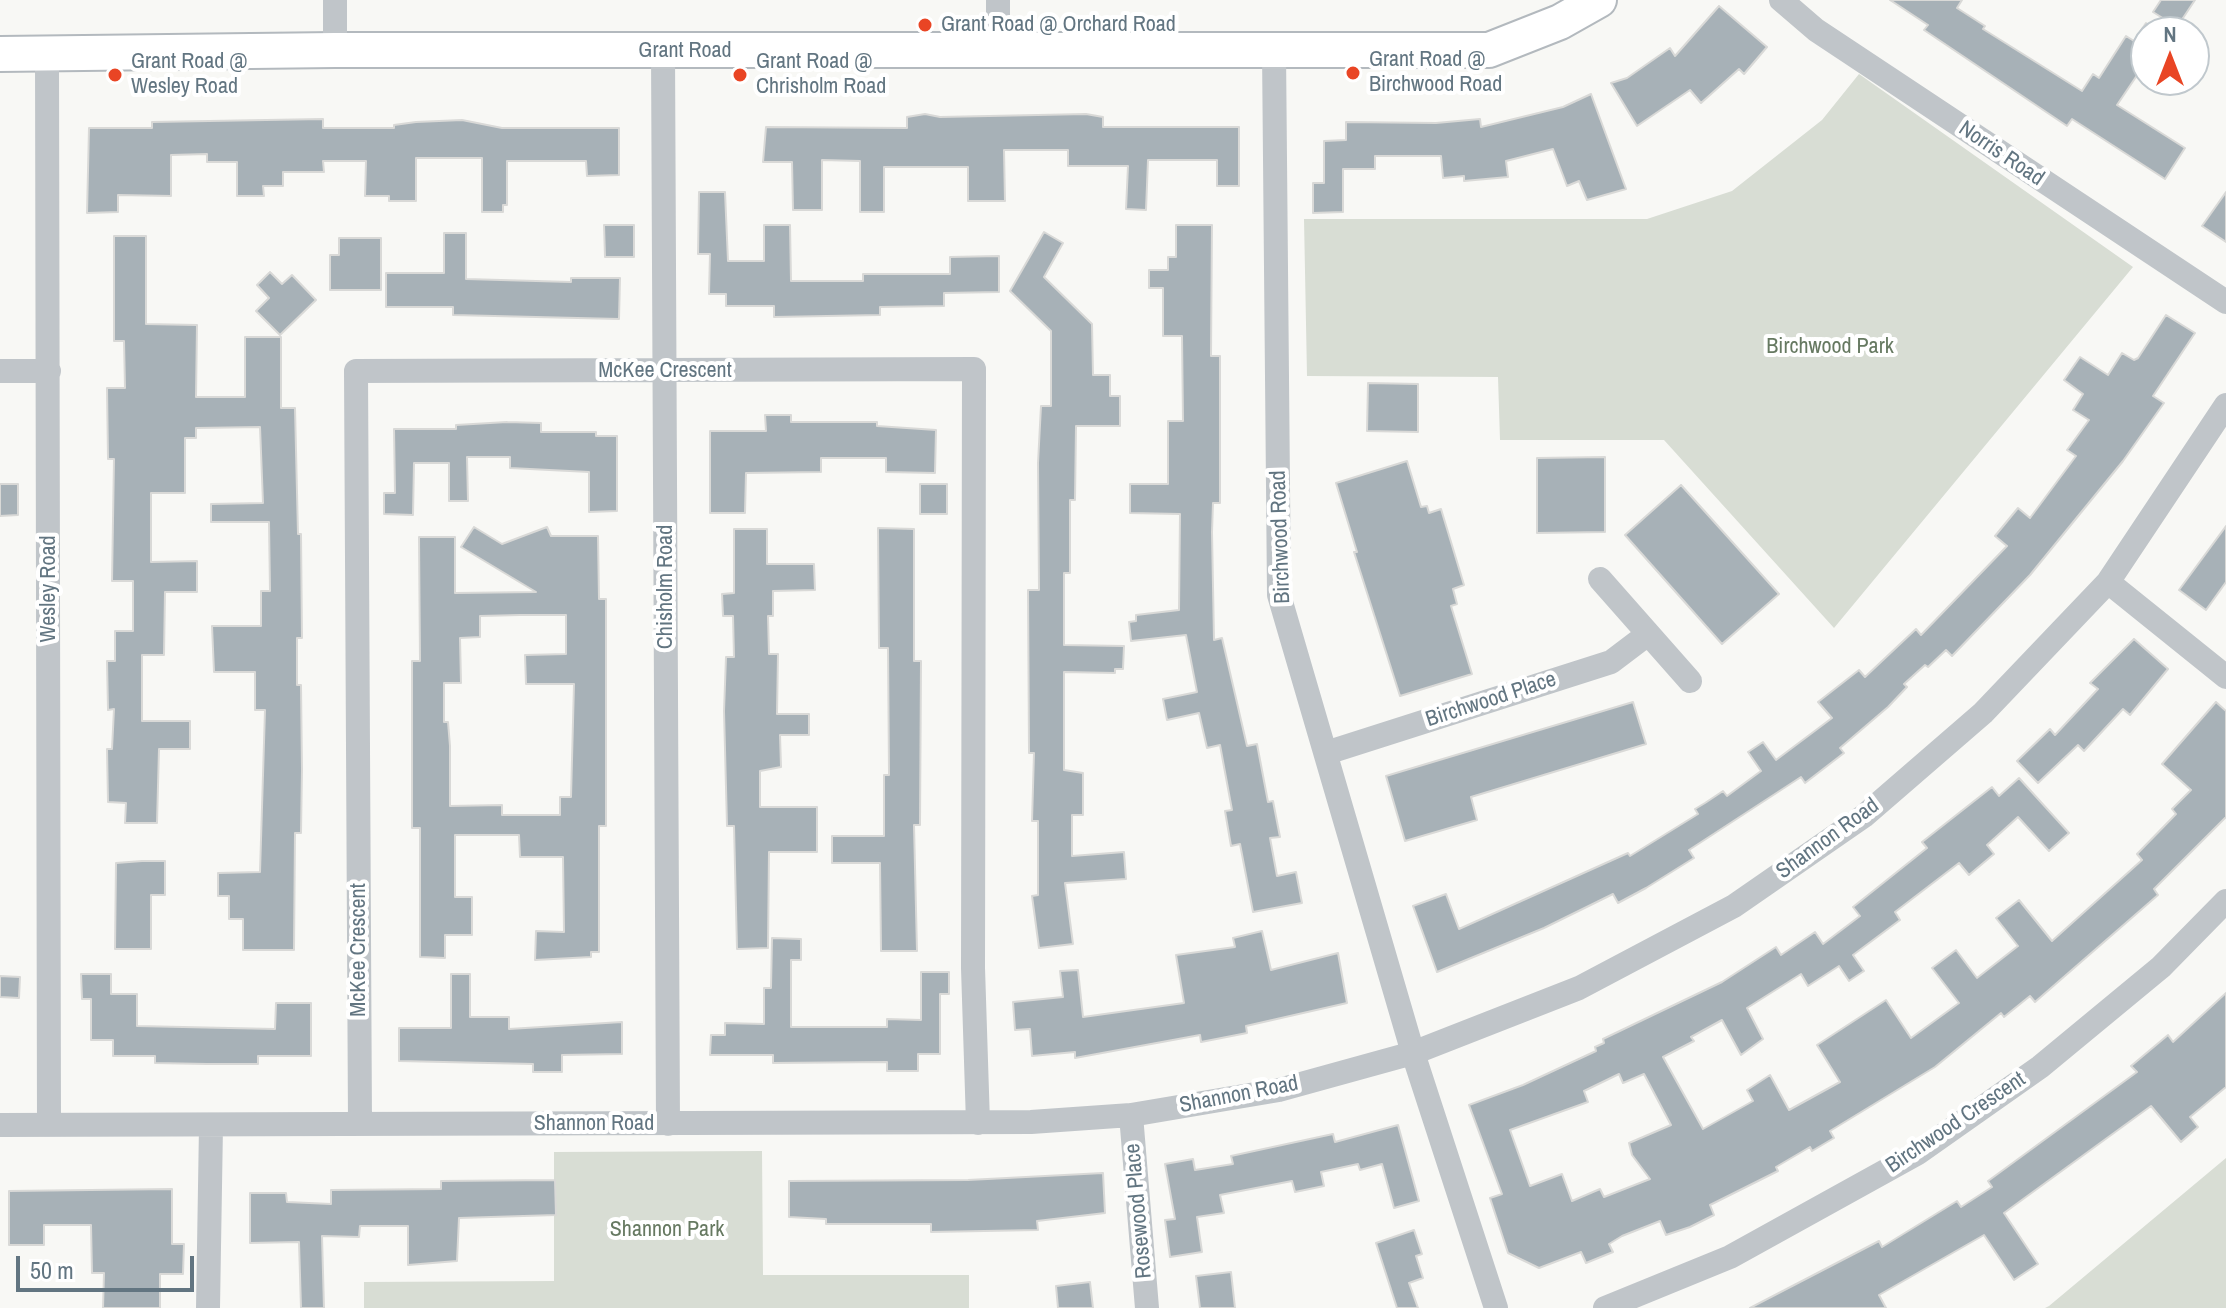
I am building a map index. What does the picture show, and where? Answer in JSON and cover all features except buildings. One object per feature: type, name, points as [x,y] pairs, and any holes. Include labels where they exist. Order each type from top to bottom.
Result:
[{"type":"street","points":[[335,0],[335,50]]},
{"type":"street","points":[[998,0],[998,50]]},
{"type":"street","name":"Grant Road","points":[[0,54],[335,50],[1489,50],[1560,22],[1599,0]]},
{"type":"street","name":"Norris Road","points":[[1781,0],[1816,30],[2226,302]]},
{"type":"street","name":"Birchwood Road","points":[[1274,50],[1279,595],[1413,1053]]},
{"type":"street","name":"Chisholm Road","points":[[663,51],[668,1124]]},
{"type":"street","name":"Wesley Road","points":[[47,54],[49,1124]]},
{"type":"street","name":"McKee Crescent","points":[[360,1124],[356,371],[974,369],[973,968],[978,1123]]},
{"type":"street","points":[[0,371],[49,371]]},
{"type":"street","name":"Shannon Road","points":[[0,1125],[978,1123],[1131,1115],[1279,1090],[1413,1053],[1579,988],[1734,906],[1864,816],[1972,723],[2108,582],[2226,405]]},
{"type":"street","points":[[1600,579],[1690,681]]},
{"type":"street","points":[[2108,582],[2226,677]]},
{"type":"street","name":"Birchwood Place","points":[[1326,753],[1611,662],[1648,634]]},
{"type":"street","name":"Birchwood Crescent","points":[[1605,1308],[1730,1257],[1918,1153],[2052,1057],[2161,967],[2226,901]]},
{"type":"street","points":[[1413,1053],[1496,1308]]},
{"type":"street","name":"Rosewood Place","points":[[1131,1115],[1147,1308]]},
{"type":"street","points":[[208,1308],[211,1126]]},
{"type":"green space","name":"Birchwood Park","points":[[1859,74],[2133,267],[1834,628],[1664,440],[1500,440],[1498,377],[1307,376],[1304,219],[1647,219],[1732,191],[1822,120]]},
{"type":"green space","name":"Shannon Park","points":[[762,1151],[763,1275],[969,1275],[969,1308],[364,1308],[364,1282],[554,1281],[554,1152]]},
{"type":"green space","points":[[2226,1158],[2226,1308],[2045,1308],[2049,1306]]},
{"type":"place","name":"Grant Road @ Orchard Road","points":[[925,25]]},
{"type":"place","name":"Grant Road @ Birchwood Road","points":[[1353,73]]},
{"type":"place","name":"Grant Road @ Wesley Road","points":[[115,75]]},
{"type":"place","name":"Grant Road @ Chrisholm Road","points":[[740,75]]}]
